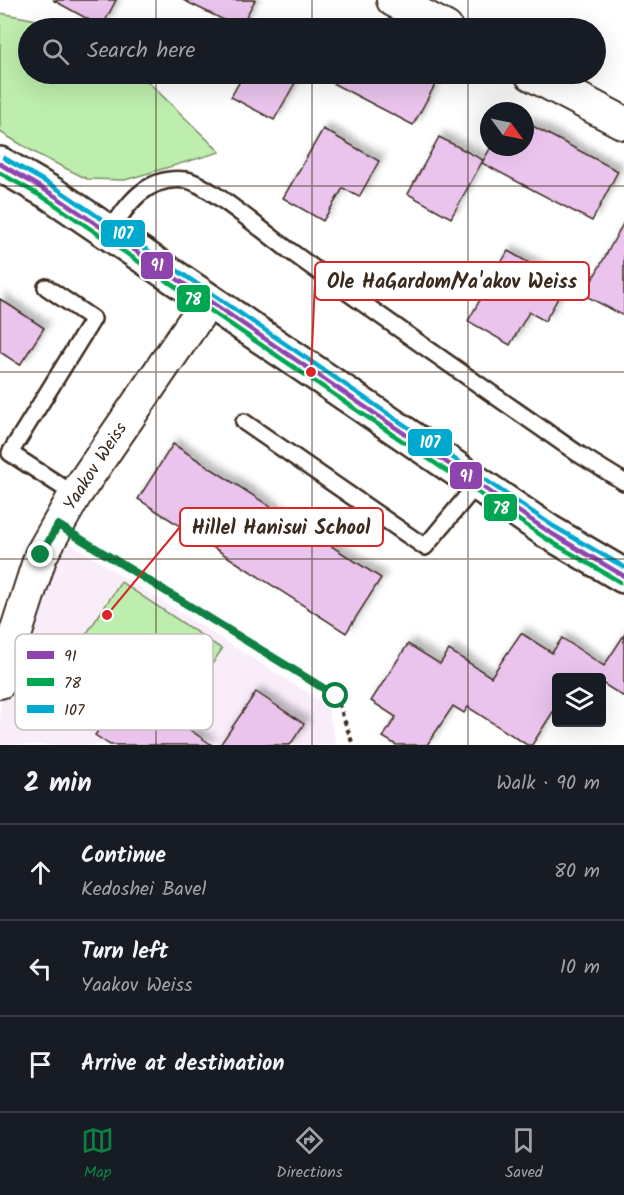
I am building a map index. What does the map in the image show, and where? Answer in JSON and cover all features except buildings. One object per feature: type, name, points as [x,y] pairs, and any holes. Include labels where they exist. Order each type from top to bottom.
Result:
[{"type":"street","points":[[393,0],[427,18]]},
{"type":"street","points":[[550,84],[624,123]]},
{"type":"street","points":[[0,164],[52,194],[549,532],[624,576]]},
{"type":"street","name":"Yaakov Weiss","points":[[15,634],[41,555],[75,495],[208,301]]},
{"type":"street","name":"Yaakov Weiss","points":[[0,682],[15,636]]},
{"type":"lane","points":[[108,233],[128,203],[145,189],[165,181],[187,180],[208,190],[289,251],[577,453],[624,482]]},
{"type":"lane","points":[[46,287],[93,319],[10,453],[75,495]]},
{"type":"lane","points":[[244,422],[425,547],[477,484]]},
{"type":"path","points":[[58,525],[336,696],[353,745]]},
{"type":"shaded area","points":[[60,537],[327,705],[336,745],[0,745],[0,712],[3,692],[15,659],[15,730],[213,730],[213,634],[24,634]]},
{"type":"green space","points":[[0,13],[26,18],[18,18],[18,84],[150,84],[220,152],[125,180],[87,179],[0,132]]},
{"type":"green space","points":[[121,582],[199,634],[86,634]]},
{"type":"green space","points":[[213,643],[222,649],[213,663]]},
{"type":"transit line","name":"107","points":[[4,158],[56,188],[553,526],[624,567]]},
{"type":"transit line","name":"91","points":[[0,164],[52,194],[549,532],[624,576]]},
{"type":"transit line","name":"78","points":[[0,173],[48,200],[545,538],[620,582]]},
{"type":"place","name":"Ole HaGardom/Ya'akov Weiss","points":[[311,372]]},
{"type":"place","name":"Hillel Hanisui School","points":[[107,615]]},
{"type":"route","points":[[41,555],[58,525],[336,696]]}]
